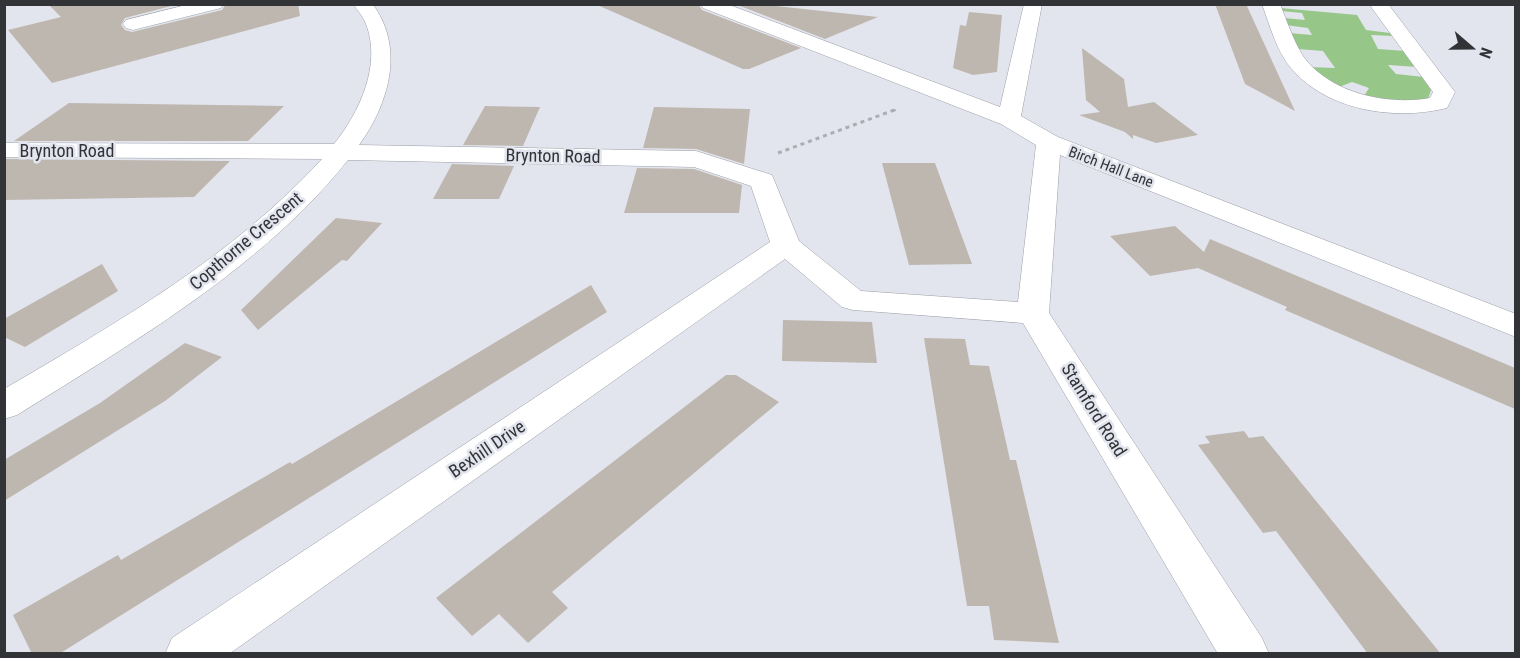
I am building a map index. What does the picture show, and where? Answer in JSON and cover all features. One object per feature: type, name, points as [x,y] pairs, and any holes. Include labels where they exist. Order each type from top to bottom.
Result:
[{"type":"street","points":[[133,24],[215,4]]},
{"type":"street","name":"Copthorne Crescent","points":[[4,406],[113,340],[191,287],[255,238],[300,196],[340,152],[370,106],[378,83],[382,44],[376,23],[362,4]]},
{"type":"street","name":"Birch Hall Lane","points":[[709,4],[1010,119],[1049,142],[1515,326]]},
{"type":"street","points":[[1010,119],[1033,4]]},
{"type":"street","points":[[1271,4],[1297,62],[1315,79],[1346,95],[1376,104],[1412,107],[1439,103],[1444,92],[1378,4]]},
{"type":"street","points":[[786,245],[853,300],[1033,313],[1049,142]]},
{"type":"street","name":"Brynton Road","points":[[4,150],[340,152],[696,159],[763,181],[786,245]]},
{"type":"street","name":"Bexhill Drive","points":[[189,654],[786,245]]},
{"type":"street","name":"Stamford Road","points":[[1033,313],[1245,654]]},
{"type":"path","points":[[732,171],[941,93]]},
{"type":"green space","points":[[1280,8],[1357,15],[1366,30],[1390,33],[1394,36],[1371,35],[1378,49],[1406,51],[1417,67],[1388,65],[1396,74],[1424,77],[1431,90],[1428,99],[1372,98],[1364,96],[1369,88],[1352,82],[1339,87],[1318,77],[1309,67],[1335,68],[1323,51],[1298,49],[1289,33],[1312,35],[1308,28],[1286,25],[1284,18],[1305,20],[1302,13],[1281,11]]},
{"type":"building","points":[[48,4],[179,4],[125,18],[121,25],[125,30],[132,32],[222,10],[226,4],[298,4],[300,16],[52,83],[8,30],[61,17]]},
{"type":"building","points":[[595,4],[698,4],[702,10],[801,48],[749,69],[743,69]]},
{"type":"building","points":[[735,4],[758,4],[878,17],[825,39]]},
{"type":"building","points":[[1215,4],[1246,4],[1295,111],[1245,84]]},
{"type":"building","points":[[969,12],[1002,15],[997,72],[973,75],[953,68],[960,25],[966,26]]},
{"type":"building","points":[[1082,48],[1124,79],[1128,107],[1154,102],[1198,135],[1156,143],[1133,135],[1133,139],[1125,132],[1079,115],[1100,112],[1086,100]]},
{"type":"building","points":[[69,103],[284,106],[248,141],[14,141]]},
{"type":"building","points":[[485,106],[540,107],[523,146],[463,145]]},
{"type":"building","points":[[654,107],[750,109],[744,164],[696,149],[643,148]]},
{"type":"building","points":[[4,159],[230,161],[194,197],[4,200]]},
{"type":"building","points":[[882,163],[935,163],[972,264],[909,265]]},
{"type":"building","points":[[452,164],[514,166],[499,199],[433,199]]},
{"type":"building","points":[[637,168],[694,169],[742,185],[739,213],[624,213]]},
{"type":"building","points":[[336,218],[382,223],[347,261],[342,260],[258,330],[241,310]]},
{"type":"building","points":[[1175,226],[1204,252],[1210,239],[1515,368],[1515,409],[1285,310],[1287,307],[1198,268],[1150,276],[1110,236]]},
{"type":"building","points":[[102,264],[118,291],[25,347],[4,337],[4,319]]},
{"type":"building","points":[[591,285],[607,312],[59,654],[32,654],[13,615],[118,555],[121,560],[290,462],[292,464]]},
{"type":"building","points":[[783,320],[872,322],[877,363],[782,361]]},
{"type":"building","points":[[924,338],[965,339],[970,365],[989,366],[1010,460],[1016,460],[1059,643],[994,640],[989,606],[967,606]]},
{"type":"building","points":[[185,343],[222,357],[165,401],[4,501],[4,460],[100,403]]},
{"type":"building","points":[[726,375],[736,375],[779,402],[552,592],[568,608],[528,643],[499,614],[472,636],[436,598]]},
{"type":"building","points":[[1244,431],[1249,438],[1263,436],[1441,654],[1368,654],[1276,531],[1263,533],[1198,445],[1210,443],[1205,436]]}]
